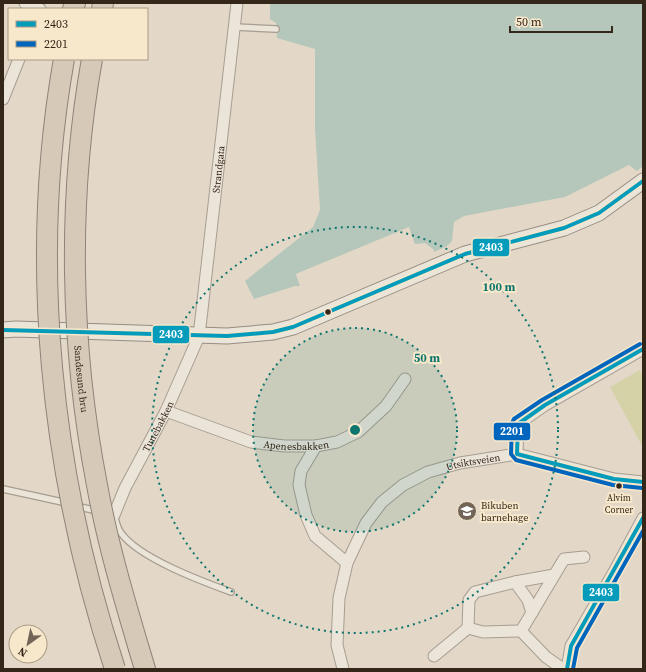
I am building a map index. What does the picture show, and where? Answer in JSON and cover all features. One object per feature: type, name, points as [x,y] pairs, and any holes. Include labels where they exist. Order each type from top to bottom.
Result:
[{"type":"highway","points":[[64,60],[55,120],[48,217],[47,267],[52,366],[60,441],[78,534],[115,669]]},
{"type":"highway","name":"Sandesund bru","points":[[92,60],[83,123],[76,220],[76,275],[80,365],[88,438],[97,487],[122,591],[145,669]]},
{"type":"main road","points":[[7,329],[199,336],[252,335],[293,327],[465,254],[564,228],[599,213],[643,181]]},
{"type":"street","points":[[25,3],[38,8]]},
{"type":"street","name":"Strandgata","points":[[199,336],[237,3]]},
{"type":"street","points":[[3,99],[19,60]]},
{"type":"street","name":"Tunebakken","points":[[114,515],[125,488],[166,411],[199,336]]},
{"type":"street","points":[[643,349],[545,405],[518,424],[517,454],[614,479],[643,482]]},
{"type":"street","name":"Apenesbakken","points":[[166,411],[251,442],[284,446],[316,446],[337,442],[358,432],[386,406],[405,379]]},
{"type":"street","points":[[316,446],[302,471],[299,485],[306,515],[315,536],[347,563]]},
{"type":"street","name":"Utsiktsveien","points":[[343,669],[337,645],[339,598],[347,563],[366,523],[382,502],[403,485],[428,472],[460,463],[517,454]]},
{"type":"street","points":[[567,669],[571,646],[643,518]]},
{"type":"street","points":[[521,631],[564,559],[584,557]]},
{"type":"street","points":[[434,656],[468,628],[469,600],[475,592],[515,582],[554,575]]},
{"type":"street","points":[[515,582],[528,600],[532,613]]},
{"type":"street","points":[[468,628],[483,632],[521,631],[546,657],[563,669]]},
{"type":"lane","points":[[235,27],[276,29]]},
{"type":"lane","points":[[3,489],[114,515],[120,532],[134,546],[186,574],[231,592]]},
{"type":"shaded area","points":[[643,3],[643,166],[637,171],[629,165],[565,197],[464,216],[454,222],[452,241],[447,246],[434,252],[433,249],[425,243],[415,244],[409,228],[296,274],[300,286],[295,286],[254,299],[245,281],[313,227],[320,210],[315,128],[315,49],[277,38],[276,23],[270,19],[270,4]]},
{"type":"shaded area","points":[[640,370],[643,377],[643,443],[641,444],[610,387]]},
{"type":"pier","points":[[409,227],[415,246],[413,245],[407,230],[299,275],[302,285],[301,288],[296,274]]},
{"type":"transit line","name":"2403","points":[[3,330],[227,336],[273,332],[293,327],[465,254],[564,228],[599,213],[643,181]]},
{"type":"transit line","name":"2201","points":[[640,344],[542,400],[514,419],[512,423],[511,454],[516,460],[613,485],[642,488]]},
{"type":"transit line","name":"2403","points":[[643,349],[545,405],[518,424],[517,454],[614,479],[643,482]]},
{"type":"transit line","name":"2403","points":[[567,669],[571,646],[643,518]]},
{"type":"transit line","name":"2201","points":[[573,669],[577,648],[643,531]]},
{"type":"place","name":"Alvim Corner","points":[[619,486]]},
{"type":"place","name":"Bikuben barnehage","points":[[467,511]]}]
